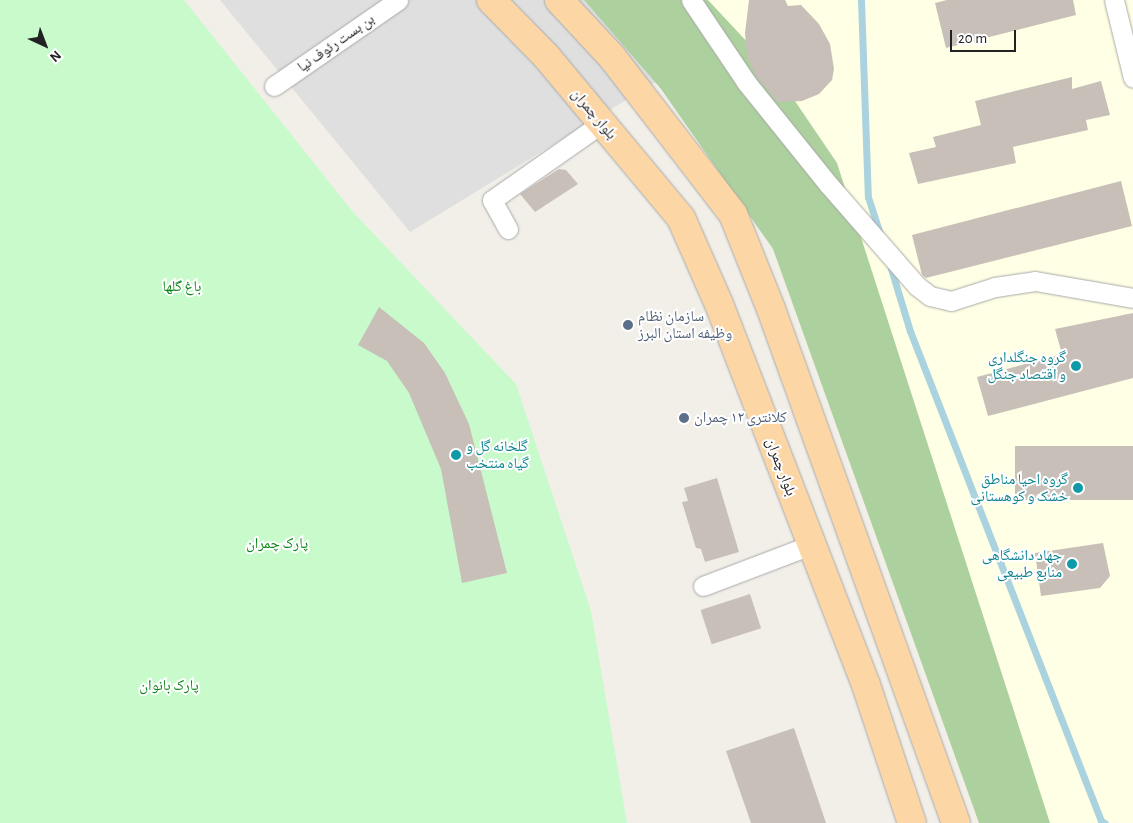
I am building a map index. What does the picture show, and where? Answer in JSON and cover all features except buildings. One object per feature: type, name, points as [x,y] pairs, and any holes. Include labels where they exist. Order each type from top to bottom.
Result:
[{"type":"main road","name":"بلوار چمران","points":[[491,0],[546,56],[682,218],[719,304],[866,685],[912,823]]},
{"type":"main road","points":[[559,0],[612,57],[733,214],[775,318],[956,823]]},
{"type":"street","name":"بن بست رئوف نیا","points":[[274,86],[398,0]]},
{"type":"street","points":[[691,0],[746,82],[828,184],[917,286],[930,296],[951,301],[996,288],[1035,281],[1133,298]]},
{"type":"street","points":[[1114,0],[1133,78]]},
{"type":"street","points":[[508,229],[492,200],[602,124]]},
{"type":"street","points":[[703,586],[811,545]]},
{"type":"shaded area","points":[[220,0],[790,0],[410,232]]},
{"type":"shaded area","points":[[608,0],[1133,0],[1133,823],[998,823],[791,234]]},
{"type":"green space","name":"پارک چمران","points":[[0,0],[184,0],[353,212],[516,384],[591,611],[627,823],[0,823]]},
{"type":"green space","points":[[584,0],[708,0],[776,73],[837,163],[1050,823],[979,823],[773,249],[661,89]]},
{"type":"waterway","points":[[861,0],[868,197],[880,235]]},
{"type":"waterway","points":[[889,262],[910,331],[1101,821],[1105,823]]},
{"type":"place","name":"سازمان نظام وظیفه استان البرز","points":[[628,325]]},
{"type":"place","name":"گروه جنگلداری و اقتصاد جنگل","points":[[1076,366]]},
{"type":"place","name":"کلانتری ۱۲ چمران","points":[[684,418]]},
{"type":"place","name":"گلخانه گل و گیاه منتخب","points":[[456,455]]},
{"type":"place","name":"گروه احیا مناطق خشک و کوهستانی","points":[[1078,488]]},
{"type":"place","name":"جهاد دانشگاهی منابع طبیعی","points":[[1072,564]]},
{"type":"park label","name":"باغ گلها","points":[[182,287]]},
{"type":"park label","name":"پارک بانوان","points":[[169,686]]}]
